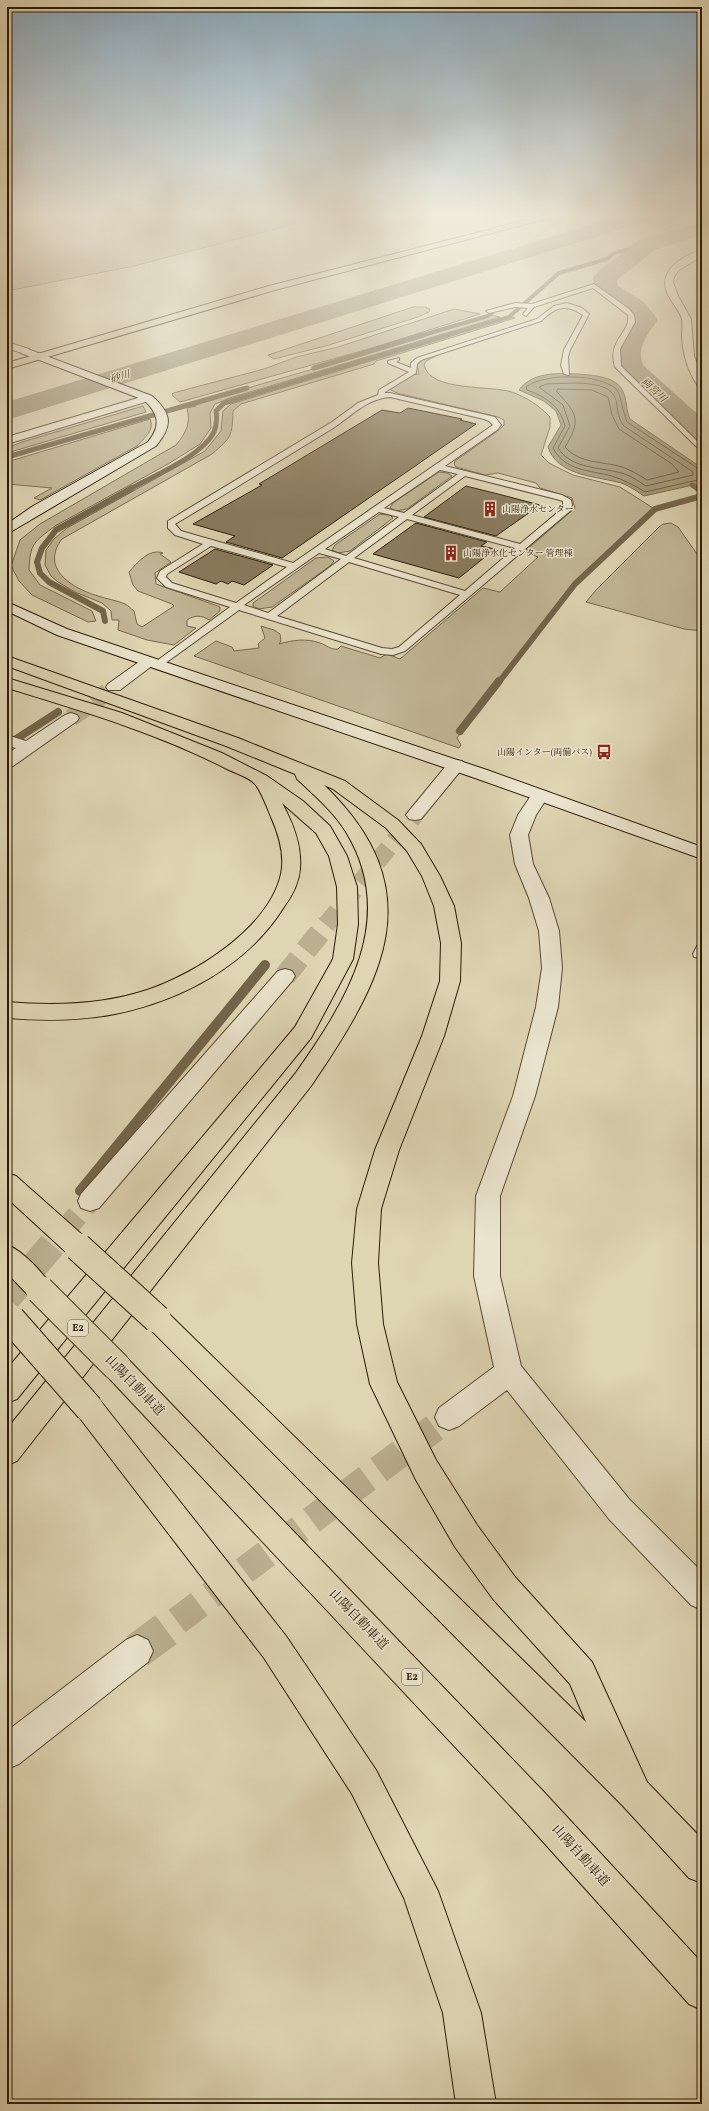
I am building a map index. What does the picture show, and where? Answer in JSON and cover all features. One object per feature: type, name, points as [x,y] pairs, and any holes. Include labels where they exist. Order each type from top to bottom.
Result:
[{"type":"main road","points":[[93,331],[153,314]]},
{"type":"main road","points":[[7,366],[39,351],[178,314]]},
{"type":"main road","points":[[7,356],[25,350]]},
{"type":"main road","points":[[7,661],[49,687]]},
{"type":"main road","points":[[7,668],[116,716],[216,756],[261,780],[297,805],[324,830],[338,856],[347,887],[348,924],[343,959],[303,1032],[7,1390]]},
{"type":"main road","points":[[7,683],[49,687],[232,742],[298,770],[339,785],[363,801],[392,824],[414,848],[431,876],[444,906],[451,943],[450,981],[433,1036],[387,1150],[369,1209],[365,1262],[370,1324],[384,1384],[426,1470],[466,1536],[504,1588],[581,1673],[635,1794]]},
{"type":"main road","points":[[7,691],[49,687]]},
{"type":"main road","points":[[7,1451],[303,1080],[338,1032],[358,994],[371,958],[379,922],[378,892],[369,858],[356,833],[335,807],[298,770]]},
{"type":"main road","points":[[7,1010],[64,1013],[117,1006],[167,991],[205,973],[237,951],[262,926],[280,900],[291,870],[290,846],[283,819],[261,780]]},
{"type":"main road","points":[[7,1183],[157,1319],[635,1794],[702,1865]]},
{"type":"main road","name":"山陽自動車道","points":[[7,1256],[117,1367],[531,1803],[702,1991]]},
{"type":"main road","points":[[9,1313],[89,1408],[275,1647],[364,1782],[420,1891],[460,2005],[476,2104]]},
{"type":"street","points":[[684,314],[687,318],[688,358],[691,368],[702,384]]},
{"type":"street","points":[[7,345],[25,350],[39,351],[61,364],[143,396],[156,405],[164,422],[162,433],[152,444],[38,509],[7,530]]},
{"type":"street","points":[[7,441],[143,396]]},
{"type":"street","points":[[7,606],[62,632],[153,664],[456,765],[702,853]]},
{"type":"street","points":[[114,687],[153,664]]},
{"type":"street","points":[[7,762],[71,718]]},
{"type":"street","points":[[7,740],[28,747]]},
{"type":"street","points":[[415,815],[456,765]]},
{"type":"street","points":[[540,795],[527,815],[519,835],[524,864],[539,898],[549,931],[552,968],[547,1006],[524,1096],[488,1196],[487,1276],[509,1372],[619,1509],[702,1594]]},
{"type":"street","points":[[90,1201],[285,976]]},
{"type":"street","points":[[449,1417],[509,1372]]},
{"type":"street","points":[[7,1752],[137,1651]]},
{"type":"lane","points":[[414,372],[414,363],[426,356],[539,320],[547,314]]},
{"type":"lane","points":[[567,374],[564,366],[564,357],[570,343],[584,321],[585,314]]},
{"type":"lane","points":[[630,314],[632,322],[616,350],[614,358],[618,367],[702,450]]},
{"type":"lane","points":[[397,359],[390,362],[414,372]]},
{"type":"lane","points":[[382,395],[381,391],[414,372]]},
{"type":"lane","points":[[153,664],[239,607],[294,566],[379,509],[497,425],[492,419],[382,395],[376,396],[352,410],[334,424],[171,523],[172,528],[178,533],[294,566]]},
{"type":"lane","points":[[436,413],[445,408]]},
{"type":"lane","points":[[210,543],[163,573],[161,578],[169,585],[381,651],[393,652],[402,649],[520,547],[567,509],[568,506],[567,500],[439,467]]},
{"type":"lane","points":[[270,616],[346,558],[464,473]]},
{"type":"lane","points":[[379,509],[520,547]]},
{"type":"lane","points":[[319,550],[465,594]]},
{"type":"shaded area","points":[[393,314],[426,314],[329,345],[274,359],[268,355]]},
{"type":"shaded area","points":[[440,314],[480,314],[372,348],[180,402],[172,395],[173,393],[264,369],[296,357],[338,347]]},
{"type":"shaded area","points":[[491,315],[500,317],[230,398],[215,404],[210,413],[211,428],[200,444],[168,464],[48,531],[34,544],[32,548],[29,570],[40,585],[92,611],[96,621],[88,622],[32,595],[19,581],[11,566],[20,540],[40,524],[176,445],[187,428],[187,408],[196,406],[196,403],[413,340]]},
{"type":"shaded area","points":[[513,317],[515,318],[376,361],[374,364],[241,404],[233,411],[230,436],[224,444],[212,454],[62,539],[56,549],[55,559],[57,568],[62,575],[78,588],[126,605],[134,611],[137,624],[142,627],[174,606],[138,591],[133,585],[129,572],[148,554],[158,552],[163,553],[160,554],[171,562],[155,573],[156,584],[220,607],[220,611],[209,620],[198,616],[187,620],[187,626],[196,628],[174,645],[147,640],[118,630],[119,620],[112,620],[111,611],[102,603],[75,592],[58,582],[51,576],[45,565],[46,550],[54,539],[67,528],[205,451],[221,431],[223,411],[231,404]]},
{"type":"shaded area","points":[[438,353],[442,353],[426,361],[424,365],[429,374],[437,380],[449,384],[512,392],[522,396],[542,409],[550,417],[550,427],[541,455],[549,463],[573,475],[620,487],[653,508],[572,584],[457,738],[461,745],[459,748],[194,656],[216,641],[232,647],[234,651],[259,648],[258,644],[265,638],[261,626],[274,630],[280,634],[281,641],[279,644],[310,640],[333,649],[338,649],[341,646],[380,658],[387,654],[400,659],[483,588],[500,592],[538,557],[524,552],[575,508],[572,498],[540,488],[536,483],[498,473],[485,475],[456,467],[454,464],[455,461],[499,430],[504,425],[504,420],[498,417],[397,393],[389,389],[412,375],[419,374],[417,365],[424,359]]},
{"type":"shaded area","points":[[143,406],[146,412],[7,453],[7,448],[22,442]]},
{"type":"shaded area","points":[[150,419],[150,430],[146,437],[137,446],[40,500],[34,498],[52,488],[7,484],[7,462]]},
{"type":"shaded area","points":[[439,472],[447,473],[452,476],[407,509],[396,511],[390,508],[393,503]]},
{"type":"shaded area","points":[[380,514],[390,515],[393,518],[350,551],[338,553],[332,550],[335,545]]},
{"type":"shaded area","points":[[671,523],[678,527],[702,561],[702,631],[684,629],[586,602],[596,590],[659,527],[663,524]]},
{"type":"shaded area","points":[[328,557],[334,561],[330,566],[272,607],[259,609],[253,606],[253,603],[316,558]]},
{"type":"water","points":[[577,374],[597,376],[617,383],[624,394],[630,419],[702,468],[702,483],[644,496],[624,484],[577,473],[567,469],[559,463],[548,447],[561,425],[556,411],[544,401],[519,390],[524,384],[545,375]]},
{"type":"building","points":[[408,408],[462,419],[460,420],[476,424],[282,558],[226,542],[235,536],[193,524],[262,485],[259,484],[382,410],[400,413]]},
{"type":"building","name":"山陽浄水センター","points":[[466,486],[540,505],[496,536],[424,517]]},
{"type":"building","name":"山陽浄水化センター 管理棟","points":[[416,523],[487,542],[481,546],[495,549],[459,578],[373,554]]},
{"type":"building","points":[[215,549],[273,565],[244,585],[232,581],[228,584],[221,581],[216,584],[179,572]]},
{"type":"waterway","name":"砂川","points":[[7,411],[325,314]]},
{"type":"waterway","points":[[419,336],[488,316],[491,314]]},
{"type":"waterway","points":[[444,336],[509,317],[513,314]]},
{"type":"waterway","name":"両宮川","points":[[640,314],[645,320],[633,337],[627,354],[631,368],[702,435]]},
{"type":"waterway","points":[[314,368],[423,335]]},
{"type":"waterway","points":[[130,489],[176,465],[208,441],[216,427],[216,411],[224,403],[448,335]]},
{"type":"waterway","points":[[7,457],[247,388]]},
{"type":"waterway","points":[[692,485],[699,489]]},
{"type":"waterway","points":[[105,621],[103,611],[49,582],[40,573],[37,562],[42,548],[56,530],[132,488]]},
{"type":"waterway","points":[[697,488],[702,491]]},
{"type":"waterway","points":[[499,682],[575,584],[655,509],[702,496]]},
{"type":"waterway","points":[[460,731],[499,681]]},
{"type":"waterway","points":[[7,745],[58,712]]},
{"type":"waterway","points":[[80,1191],[265,965]]},
{"type":"tunnel","points":[[71,718],[114,687]]},
{"type":"tunnel","points":[[326,925],[415,815]]},
{"type":"tunnel","points":[[285,976],[327,924]]},
{"type":"tunnel","points":[[63,1232],[90,1201]]},
{"type":"tunnel","points":[[7,1298],[64,1231]]},
{"type":"tunnel","points":[[177,1621],[449,1417]]},
{"type":"tunnel","points":[[137,1651],[179,1620]]},
{"type":"place","name":"山陽浄水センター","points":[[490,509]]},
{"type":"place","name":"山陽浄水化センター 管理棟","points":[[451,553]]},
{"type":"place","name":"山陽インター(両備バス)","points":[[604,752]]}]
